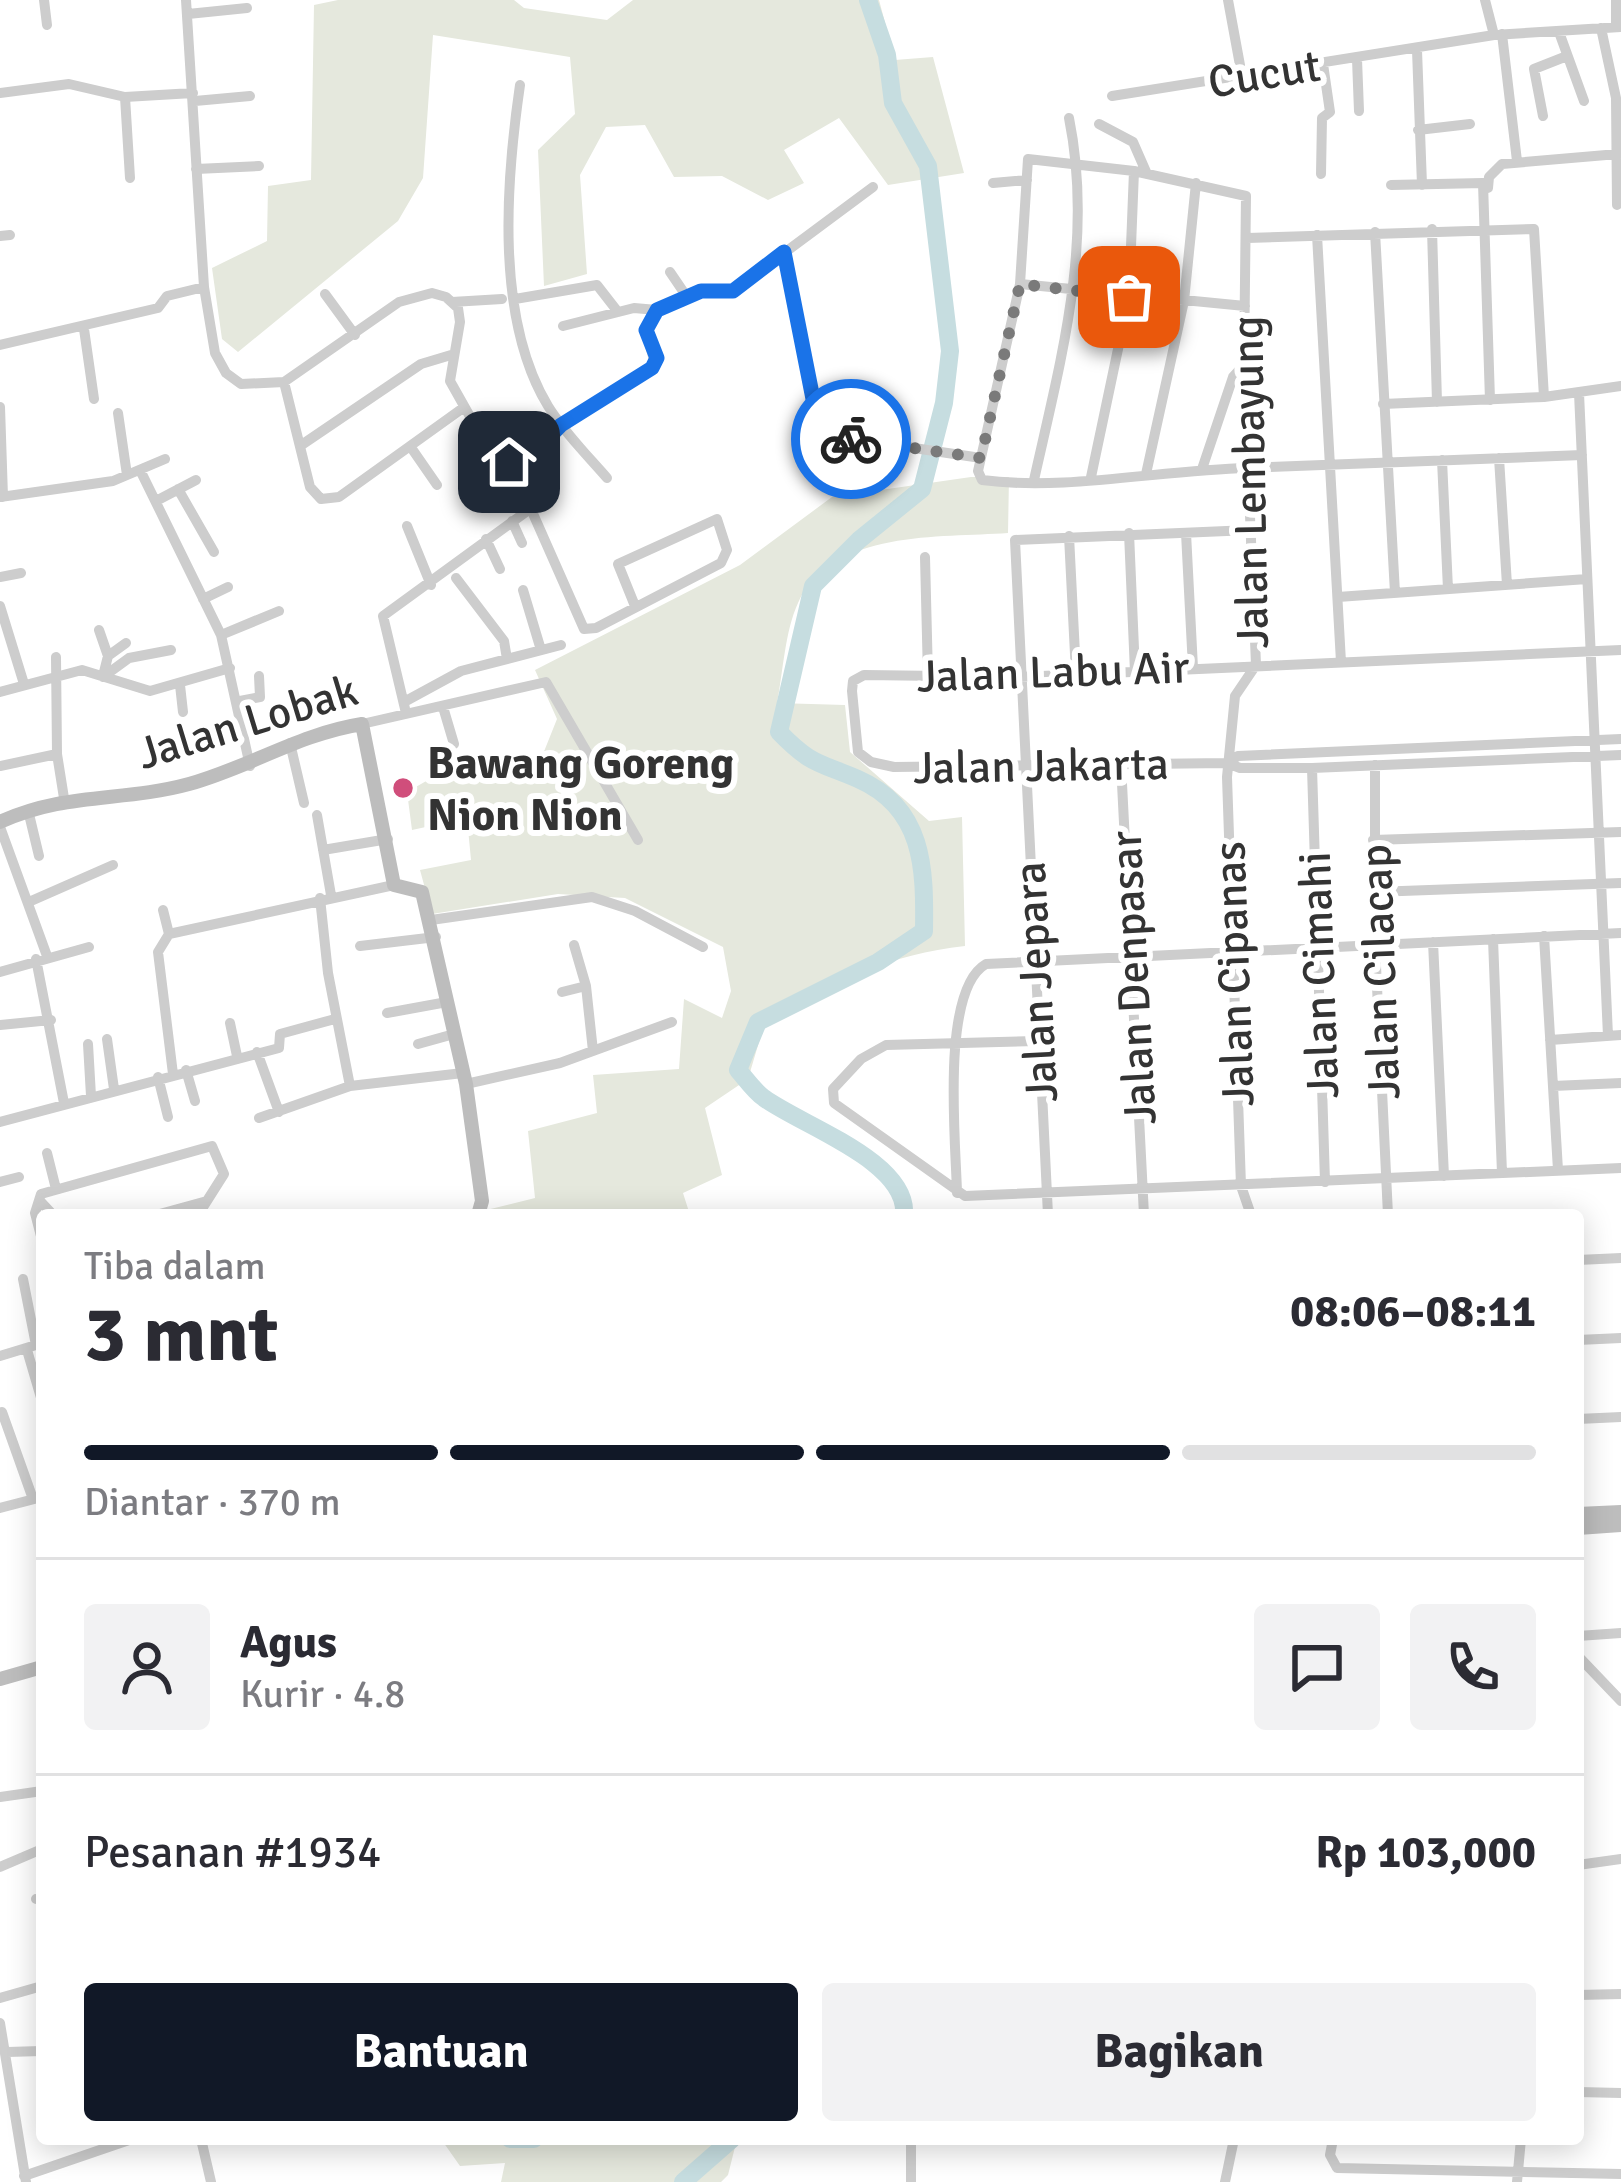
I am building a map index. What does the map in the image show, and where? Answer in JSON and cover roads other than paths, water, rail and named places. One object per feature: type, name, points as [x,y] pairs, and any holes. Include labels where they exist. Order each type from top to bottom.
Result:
[{"type":"street","points":[[44,0],[47,25]]},
{"type":"street","points":[[1228,0],[1242,76]]},
{"type":"street","points":[[1485,0],[1498,35],[1516,161]]},
{"type":"street","points":[[1616,0],[1618,27]]},
{"type":"street","points":[[247,8],[187,7],[204,287],[215,353],[226,373],[241,384],[284,382],[416,295],[432,292],[452,302],[597,285],[618,312]]},
{"type":"street","name":"Cucut","points":[[1112,96],[1498,35],[1618,27]]},
{"type":"street","points":[[1601,28],[1616,98],[1617,205]]},
{"type":"street","points":[[1559,32],[1584,101]]},
{"type":"street","points":[[1417,50],[1422,185]]},
{"type":"street","points":[[1543,116],[1534,69],[1568,56]]},
{"type":"street","points":[[1357,59],[1359,111]]},
{"type":"street","points":[[1321,174],[1322,118],[1330,112],[1323,64]]},
{"type":"street","points":[[0,93],[69,84],[125,97],[250,96]]},
{"type":"street","points":[[520,85],[508,164],[508,299],[535,377],[561,425],[607,478]]},
{"type":"street","points":[[125,97],[130,178]]},
{"type":"street","points":[[1034,480],[1076,291],[1078,162],[1070,118]]},
{"type":"street","points":[[1091,477],[1129,297],[1140,173],[1133,142],[1099,124]]},
{"type":"street","points":[[1418,130],[1470,124]]},
{"type":"street","points":[[1484,194],[1489,177],[1502,164],[1568,162],[1618,154]]},
{"type":"street","points":[[1146,474],[1184,301],[1196,183],[1078,162],[1028,159],[1020,284],[981,458],[979,476],[986,481],[1146,474],[1202,469],[1582,454]]},
{"type":"street","points":[[196,169],[259,166]]},
{"type":"street","points":[[993,183],[1027,180]]},
{"type":"street","name":"Jalan Lembayung","points":[[1196,183],[1246,196],[1246,468],[1256,664],[1235,696],[1227,763]]},
{"type":"street","points":[[1390,184],[1483,183],[1490,400]]},
{"type":"street","points":[[563,326],[733,291],[873,187]]},
{"type":"street","points":[[1247,238],[1485,226],[1533,228],[1538,236],[1544,398]]},
{"type":"street","points":[[1432,229],[1437,402]]},
{"type":"street","points":[[1376,232],[1395,593]]},
{"type":"street","points":[[1317,235],[1341,662]]},
{"type":"street","points":[[784,252],[811,397],[824,426],[840,436],[981,458]]},
{"type":"street","points":[[670,272],[687,297]]},
{"type":"street","points":[[1020,284],[1246,306]]},
{"type":"street","points":[[0,345],[158,308],[167,296],[204,287]]},
{"type":"street","points":[[325,293],[355,334]]},
{"type":"street","points":[[452,302],[460,322],[451,355],[451,381],[486,445],[515,464],[584,629],[635,606],[725,559],[728,550],[717,519],[618,564],[635,606]]},
{"type":"street","points":[[515,464],[561,425],[656,364],[646,330],[657,310]]},
{"type":"street","points":[[84,329],[94,399]]},
{"type":"street","points":[[300,446],[422,364],[451,355]]},
{"type":"street","points":[[1202,469],[1233,377],[1244,365]]},
{"type":"street","points":[[284,382],[314,495],[329,500],[464,408]]},
{"type":"street","points":[[1383,404],[1544,398],[1621,386]]},
{"type":"street","points":[[1550,1040],[1614,1036],[1606,989],[1579,393]]},
{"type":"street","points":[[0,407],[2,497],[134,473],[165,459]]},
{"type":"street","points":[[118,413],[134,473],[156,501],[221,634],[240,701],[250,766]]},
{"type":"street","points":[[410,446],[437,485]]},
{"type":"street","points":[[1499,458],[1507,585]]},
{"type":"street","points":[[1442,460],[1448,589]]},
{"type":"street","points":[[156,501],[196,480]]},
{"type":"street","points":[[178,489],[214,552]]},
{"type":"street","name":"Jalan Lobak","points":[[0,824],[64,798],[151,792],[250,766],[290,743],[405,708],[381,621],[530,508]]},
{"type":"street","points":[[512,521],[522,544]]},
{"type":"street","points":[[407,526],[431,585]]},
{"type":"street","points":[[1076,674],[1069,536],[1250,530]]},
{"type":"street","points":[[1129,533],[1135,672]]},
{"type":"street","points":[[1186,533],[1193,668]]},
{"type":"street","name":"Jalan Jepara","points":[[1047,1209],[1018,677],[1015,540],[1069,536]]},
{"type":"street","points":[[486,539],[500,569]]},
{"type":"street","points":[[925,557],[928,677]]},
{"type":"street","points":[[0,577],[21,573]]},
{"type":"street","points":[[456,578],[504,640],[507,659]]},
{"type":"street","points":[[1339,597],[1587,579]]},
{"type":"street","points":[[203,599],[228,587]]},
{"type":"street","points":[[523,590],[542,650]]},
{"type":"street","points":[[0,606],[24,684]]},
{"type":"street","points":[[221,634],[278,615]]},
{"type":"street","points":[[99,630],[108,656],[103,677]]},
{"type":"street","points":[[108,656],[126,644]]},
{"type":"street","points":[[405,708],[448,676],[561,645]]},
{"type":"street","points":[[103,677],[129,658],[171,650]]},
{"type":"street","name":"Jalan Labu Air","points":[[853,682],[864,675],[1018,677],[1621,650]]},
{"type":"street","points":[[56,657],[57,754],[64,798]]},
{"type":"street","points":[[0,692],[82,670],[150,691],[230,668]]},
{"type":"street","points":[[240,701],[259,698],[259,676]]},
{"type":"street","points":[[405,708],[443,706],[546,682],[638,840]]},
{"type":"street","name":"Jalan Jakarta","points":[[853,682],[855,741],[871,763],[1024,768],[1227,763],[1240,768],[1312,768],[1621,755]]},
{"type":"street","points":[[180,685],[183,712]]},
{"type":"street","points":[[443,706],[454,744]]},
{"type":"street","points":[[362,724],[394,885]]},
{"type":"street","name":"Jalan Jakarta","points":[[1227,763],[1238,756],[1621,739]]},
{"type":"street","points":[[290,743],[304,803]]},
{"type":"street","points":[[0,766],[57,754]]},
{"type":"street","name":"Jalan Cipanas","points":[[1227,763],[1228,949],[1241,1186],[1249,1209]]},
{"type":"street","name":"Jalan Denpasar","points":[[1121,764],[1144,1209]]},
{"type":"street","name":"Jalan Cilacap","points":[[1376,765],[1375,945],[1388,1209]]},
{"type":"street","name":"Jalan Cimahi","points":[[1312,768],[1314,949],[1325,1182]]},
{"type":"street","points":[[28,810],[39,856]]},
{"type":"street","points":[[317,814],[335,1019],[350,1086]]},
{"type":"street","points":[[0,824],[31,901],[64,1103]]},
{"type":"street","points":[[1373,840],[1621,832]]},
{"type":"street","points":[[323,850],[388,839]]},
{"type":"street","points":[[31,901],[113,865]]},
{"type":"street","points":[[1374,892],[1621,883]]},
{"type":"street","points":[[169,934],[326,896],[394,885],[419,889],[436,937],[464,1079],[480,1209]]},
{"type":"street","points":[[431,920],[592,897],[635,911],[704,947]]},
{"type":"street","points":[[164,910],[169,934],[158,952],[172,1074]]},
{"type":"street","points":[[957,1193],[954,1043],[978,968],[1130,953],[1621,933]]},
{"type":"street","points":[[1544,936],[1558,1170]]},
{"type":"street","points":[[360,946],[436,937]]},
{"type":"street","points":[[1492,939],[1502,1173]]},
{"type":"street","points":[[1433,942],[1444,1176]]},
{"type":"street","points":[[574,944],[586,986],[593,1051]]},
{"type":"street","points":[[0,972],[89,947]]},
{"type":"street","points":[[562,992],[586,986]]},
{"type":"street","points":[[1606,989],[1621,988]]},
{"type":"street","points":[[387,1013],[447,1002]]},
{"type":"street","points":[[0,1122],[279,1048],[280,1034],[335,1019]]},
{"type":"street","points":[[0,1025],[51,1020]]},
{"type":"street","points":[[259,1118],[350,1086],[464,1079],[593,1051],[672,1022]]},
{"type":"street","points":[[230,1023],[237,1056]]},
{"type":"street","points":[[418,1043],[454,1034]]},
{"type":"street","points":[[107,1040],[115,1089]]},
{"type":"street","points":[[1036,1042],[886,1045],[860,1059],[832,1096],[837,1108],[957,1193],[1046,1195],[1621,1168]]},
{"type":"street","points":[[88,1044],[91,1096]]},
{"type":"street","points":[[257,1052],[279,1112]]},
{"type":"street","points":[[186,1070],[195,1101]]},
{"type":"street","points":[[158,1078],[168,1117]]},
{"type":"street","points":[[1553,1086],[1621,1083]]},
{"type":"street","points":[[37,1209],[41,1194],[212,1146],[224,1174],[202,1209]]},
{"type":"street","points":[[47,1153],[56,1189]]},
{"type":"street","points":[[0,1182],[19,1177]]},
{"type":"street","points":[[40,1201],[47,1209]]},
{"type":"street","points":[[178,1209],[207,1201]]},
{"type":"street","points":[[1584,1260],[1621,1258]]},
{"type":"street","points":[[23,1280],[36,1372]]},
{"type":"street","points":[[1584,1340],[1621,1338]]},
{"type":"street","points":[[0,1356],[31,1348]]},
{"type":"street","points":[[2,1412],[36,1496]]},
{"type":"street","points":[[1584,1419],[1621,1417]]},
{"type":"street","points":[[0,1508],[36,1498]]},
{"type":"street","points":[[1584,1514],[1621,1512]]},
{"type":"street","points":[[1584,1528],[1621,1525]]},
{"type":"street","points":[[1584,1636],[1621,1633]]},
{"type":"street","points":[[1584,1662],[1621,1701]]},
{"type":"street","points":[[0,1679],[36,1669]]},
{"type":"street","points":[[0,1797],[36,1792]]},
{"type":"street","points":[[0,1868],[36,1853]]},
{"type":"street","points":[[1584,1864],[1621,1859]]},
{"type":"street","points":[[0,1998],[36,1988]]},
{"type":"street","points":[[1584,1995],[1621,1994]]},
{"type":"street","points":[[0,2023],[25,2179],[116,2145]]},
{"type":"street","points":[[8,2052],[36,2051]]},
{"type":"street","points":[[1584,2092],[1621,2093]]},
{"type":"street","points":[[203,2145],[212,2182]]},
{"type":"street","points":[[910,2182],[911,2145]]},
{"type":"street","points":[[1226,2182],[1233,2145]]},
{"type":"street","points":[[1332,2145],[1330,2156],[1336,2168],[1518,2178],[1621,2174]]},
{"type":"street","points":[[1518,2178],[1521,2145]]},
{"type":"waterway","points":[[868,0],[887,55],[893,103],[928,166],[950,351],[944,403],[922,489],[859,540],[813,586],[779,732],[808,757],[880,791],[896,806],[908,823],[921,863],[924,931],[878,962],[758,1022],[738,1070],[764,1098],[871,1161],[889,1178],[903,1209]]},
{"type":"waterway","points":[[683,2182],[725,2145]]},
{"type":"place","name":"Bawang Goreng Nion Nion","points":[[403,788]]}]
